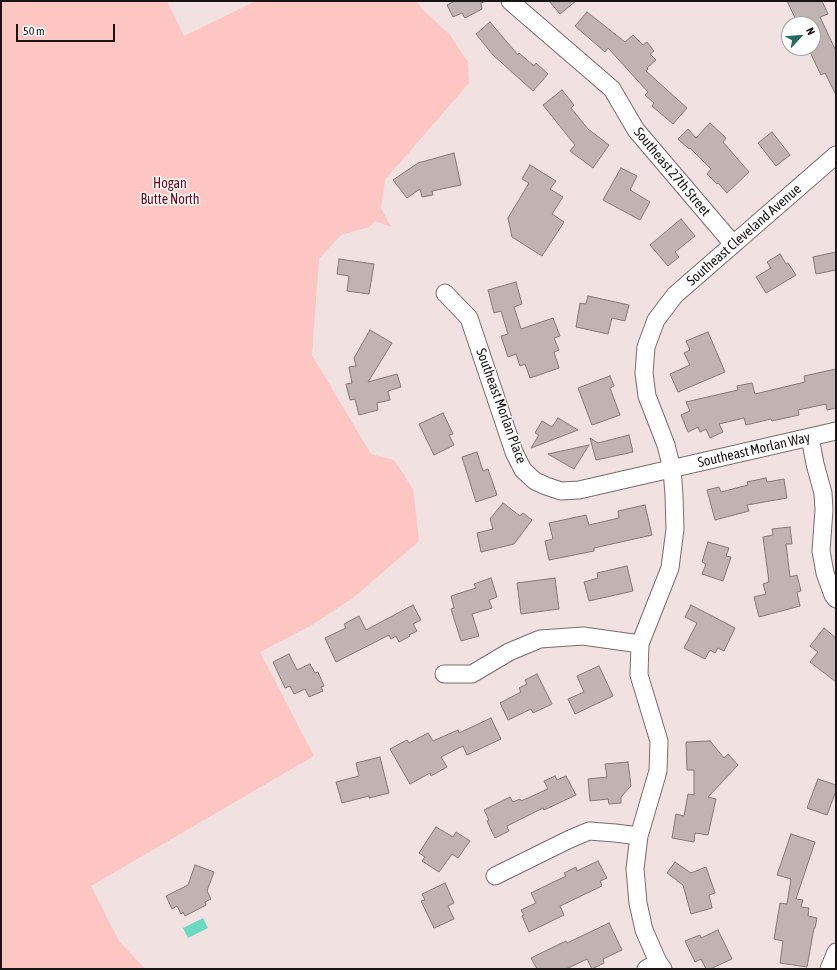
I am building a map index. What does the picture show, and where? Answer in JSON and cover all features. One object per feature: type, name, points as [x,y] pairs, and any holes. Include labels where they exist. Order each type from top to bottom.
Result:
[{"type":"street","name":"Southeast 27th Street","points":[[510,1],[612,88],[636,130],[733,244]]},
{"type":"street","name":"Southeast Cleveland Avenue","points":[[656,967],[644,930],[638,903],[635,869],[639,836],[658,771],[659,741],[639,675],[640,644],[670,568],[675,528],[672,469],[666,445],[647,396],[644,373],[646,347],[656,320],[676,294],[836,155]]},
{"type":"street","name":"Southeast Morlan Place","points":[[445,293],[469,318],[514,452],[523,470],[535,481],[561,491],[579,490],[672,469]]},
{"type":"street","name":"Southeast Morlan Way","points":[[672,469],[836,431]]},
{"type":"street","points":[[810,437],[823,494],[824,510],[821,551],[825,573],[833,595],[836,599]]},
{"type":"street","points":[[444,674],[472,674],[509,652],[540,639],[583,636],[640,644]]},
{"type":"street","points":[[495,876],[570,839],[590,831],[639,836]]},
{"type":"street","points":[[829,969],[836,952]]},
{"type":"green space","name":"Hogan Butte North","points":[[1,1],[167,1],[184,36],[256,1],[417,1],[420,7],[450,35],[468,62],[469,83],[385,180],[381,208],[391,227],[375,221],[369,227],[341,235],[319,259],[312,355],[371,454],[394,460],[413,489],[419,541],[353,598],[312,625],[260,652],[314,756],[91,886],[119,941],[145,969],[1,969]]},
{"type":"shaded area","points":[[203,918],[208,928],[188,938],[183,928]]},
{"type":"building","points":[[455,1],[486,1],[481,3],[482,9],[465,18],[462,13],[453,17],[447,5]]},
{"type":"building","points":[[549,1],[576,1],[560,14]]},
{"type":"building","points":[[787,1],[822,1],[828,14],[821,17],[794,16]]},
{"type":"building","points":[[587,12],[625,42],[633,35],[643,45],[647,42],[654,51],[650,54],[656,60],[647,68],[648,69],[646,71],[687,108],[673,124],[652,106],[654,103],[645,95],[648,92],[608,48],[605,52],[575,26]]},
{"type":"building","points":[[821,19],[836,51],[836,95],[825,73],[821,75],[812,56],[821,56]]},
{"type":"building","points":[[490,22],[518,55],[519,53],[534,66],[536,63],[548,74],[533,91],[493,55],[476,34]]},
{"type":"building","points":[[562,90],[574,105],[571,108],[588,129],[609,145],[593,168],[570,151],[575,145],[543,105]]},
{"type":"building","points":[[710,123],[726,138],[723,142],[749,172],[727,193],[707,174],[711,169],[690,148],[689,149],[678,139],[688,129],[696,138]]},
{"type":"building","points":[[772,132],[790,155],[776,166],[758,143]]},
{"type":"building","points":[[454,153],[461,185],[432,191],[433,195],[422,197],[420,189],[407,198],[393,180],[418,163]]},
{"type":"building","points":[[530,165],[556,181],[550,189],[563,197],[552,214],[564,222],[542,256],[512,237],[508,218],[529,183],[522,179]]},
{"type":"building","points":[[621,168],[637,176],[630,190],[650,202],[640,220],[603,200]]},
{"type":"building","points":[[681,219],[695,236],[675,252],[679,257],[668,266],[650,245]]},
{"type":"building","points":[[836,252],[836,270],[816,274],[813,257]]},
{"type":"building","points":[[780,254],[786,264],[788,263],[796,275],[766,293],[756,277],[771,268],[767,262]]},
{"type":"building","points":[[339,259],[374,264],[369,294],[347,291],[349,276],[337,274]]},
{"type":"building","points":[[516,282],[522,304],[514,307],[521,329],[553,318],[560,336],[554,338],[559,350],[554,352],[559,368],[530,378],[525,364],[520,366],[516,354],[508,357],[501,336],[508,334],[501,311],[494,313],[488,290]]},
{"type":"building","points":[[588,296],[629,305],[625,321],[612,318],[608,334],[576,327],[580,303],[586,304]]},
{"type":"building","points":[[370,330],[392,343],[368,382],[397,374],[401,387],[388,391],[390,400],[377,403],[378,410],[359,415],[355,399],[350,400],[346,384],[352,383],[349,367],[356,366],[354,358]]},
{"type":"building","points":[[708,332],[725,372],[678,392],[670,374],[690,365],[684,353],[690,350],[686,341]]},
{"type":"building","points":[[836,369],[836,408],[827,410],[826,404],[798,410],[799,415],[772,421],[771,419],[746,425],[744,418],[719,424],[723,432],[710,438],[706,429],[700,432],[698,427],[688,432],[681,415],[690,411],[686,402],[738,390],[737,386],[752,383],[755,394],[805,382],[804,376]]},
{"type":"building","points":[[610,376],[614,386],[610,388],[620,415],[592,425],[578,388]]},
{"type":"building","points":[[443,413],[453,434],[449,435],[454,445],[434,455],[419,424]]},
{"type":"building","points":[[558,418],[578,430],[531,448],[539,435],[535,433],[542,421],[552,427]]},
{"type":"building","points":[[629,435],[633,452],[596,460],[590,438],[598,443]]},
{"type":"building","points":[[589,445],[574,469],[548,454]]},
{"type":"building","points":[[477,452],[483,471],[488,469],[497,495],[476,502],[462,457]]},
{"type":"building","points":[[766,478],[767,482],[784,479],[787,498],[747,505],[749,511],[715,520],[707,490],[719,487],[721,492],[748,485],[747,482]]},
{"type":"building","points":[[503,503],[520,516],[523,513],[532,520],[514,544],[481,552],[477,533],[493,529],[490,519]]},
{"type":"building","points":[[645,505],[652,535],[594,548],[594,551],[549,560],[545,541],[553,539],[549,523],[586,515],[589,525],[619,518],[618,511]]},
{"type":"building","points":[[790,527],[792,544],[786,544],[790,577],[797,575],[801,591],[797,592],[800,606],[759,617],[754,597],[766,594],[763,584],[769,582],[763,537],[773,535],[772,529]]},
{"type":"building","points":[[708,542],[729,548],[726,556],[731,557],[723,581],[702,574],[706,564],[702,562]]},
{"type":"building","points":[[627,566],[633,591],[589,601],[584,582],[598,578],[597,573]]},
{"type":"building","points":[[491,578],[497,597],[489,600],[492,608],[472,614],[479,636],[461,641],[451,609],[454,608],[451,596],[476,588],[474,584]]},
{"type":"building","points":[[555,578],[559,609],[521,614],[517,583]]},
{"type":"building","points":[[413,605],[421,620],[413,624],[417,631],[399,642],[396,636],[391,639],[389,635],[336,662],[325,638],[346,628],[344,624],[359,616],[366,630]]},
{"type":"building","points":[[691,605],[735,628],[724,651],[718,648],[715,653],[710,650],[705,659],[684,648],[697,623],[685,617]]},
{"type":"building","points":[[824,628],[836,638],[836,682],[810,662],[818,652],[810,646]]},
{"type":"building","points":[[289,654],[297,670],[310,664],[315,673],[318,672],[324,686],[321,687],[323,691],[309,697],[305,689],[294,694],[290,686],[285,688],[273,662]]},
{"type":"building","points":[[599,666],[613,696],[575,714],[568,699],[584,692],[577,676]]},
{"type":"building","points":[[537,674],[552,704],[533,713],[531,709],[508,720],[500,703],[521,692],[519,688],[527,684],[525,680]]},
{"type":"building","points":[[491,718],[501,739],[467,755],[463,746],[441,757],[447,767],[431,776],[430,773],[410,784],[390,749],[407,740],[409,743],[428,733],[433,741],[458,730],[459,733]]},
{"type":"building","points":[[710,741],[724,758],[728,754],[738,765],[708,797],[716,799],[708,835],[695,833],[694,842],[672,838],[676,814],[684,816],[688,794],[694,795],[694,770],[687,770],[686,742]]},
{"type":"building","points":[[380,757],[389,793],[369,798],[369,796],[342,803],[336,782],[359,776],[356,763]]},
{"type":"building","points":[[628,762],[631,786],[621,797],[621,803],[609,804],[608,799],[590,801],[588,779],[607,777],[605,764]]},
{"type":"building","points":[[555,776],[557,780],[566,776],[576,795],[544,810],[543,808],[507,826],[509,831],[495,838],[487,821],[489,820],[484,810],[510,797],[513,802],[520,799],[521,801],[548,789],[544,781]]},
{"type":"building","points":[[818,779],[836,785],[836,791],[827,815],[807,808]]},
{"type":"building","points":[[436,827],[453,837],[456,832],[470,841],[458,858],[452,854],[439,872],[422,861],[425,857],[419,853]]},
{"type":"building","points":[[791,834],[815,842],[796,899],[803,900],[801,907],[809,908],[808,916],[817,918],[807,967],[780,963],[783,941],[774,939],[780,903],[787,904],[791,879],[777,875]]},
{"type":"building","points":[[598,861],[607,878],[600,881],[602,886],[560,906],[564,915],[529,932],[521,910],[536,903],[531,893],[566,876],[564,873],[576,867],[577,871]]},
{"type":"building","points":[[675,862],[691,873],[706,867],[715,893],[709,895],[712,908],[691,914],[683,885],[667,873]]},
{"type":"building","points":[[195,865],[214,872],[207,891],[211,899],[205,902],[206,905],[185,916],[183,912],[181,914],[177,906],[172,909],[166,896],[188,885]]},
{"type":"building","points":[[445,883],[454,903],[448,906],[454,919],[434,928],[421,901],[425,900],[422,894]]},
{"type":"building","points":[[609,923],[622,950],[603,959],[604,963],[592,969],[587,959],[566,969],[537,969],[531,958],[566,941],[567,943]]},
{"type":"building","points":[[718,930],[732,959],[710,969],[706,969],[701,959],[695,962],[685,941],[700,935],[701,938]]}]
